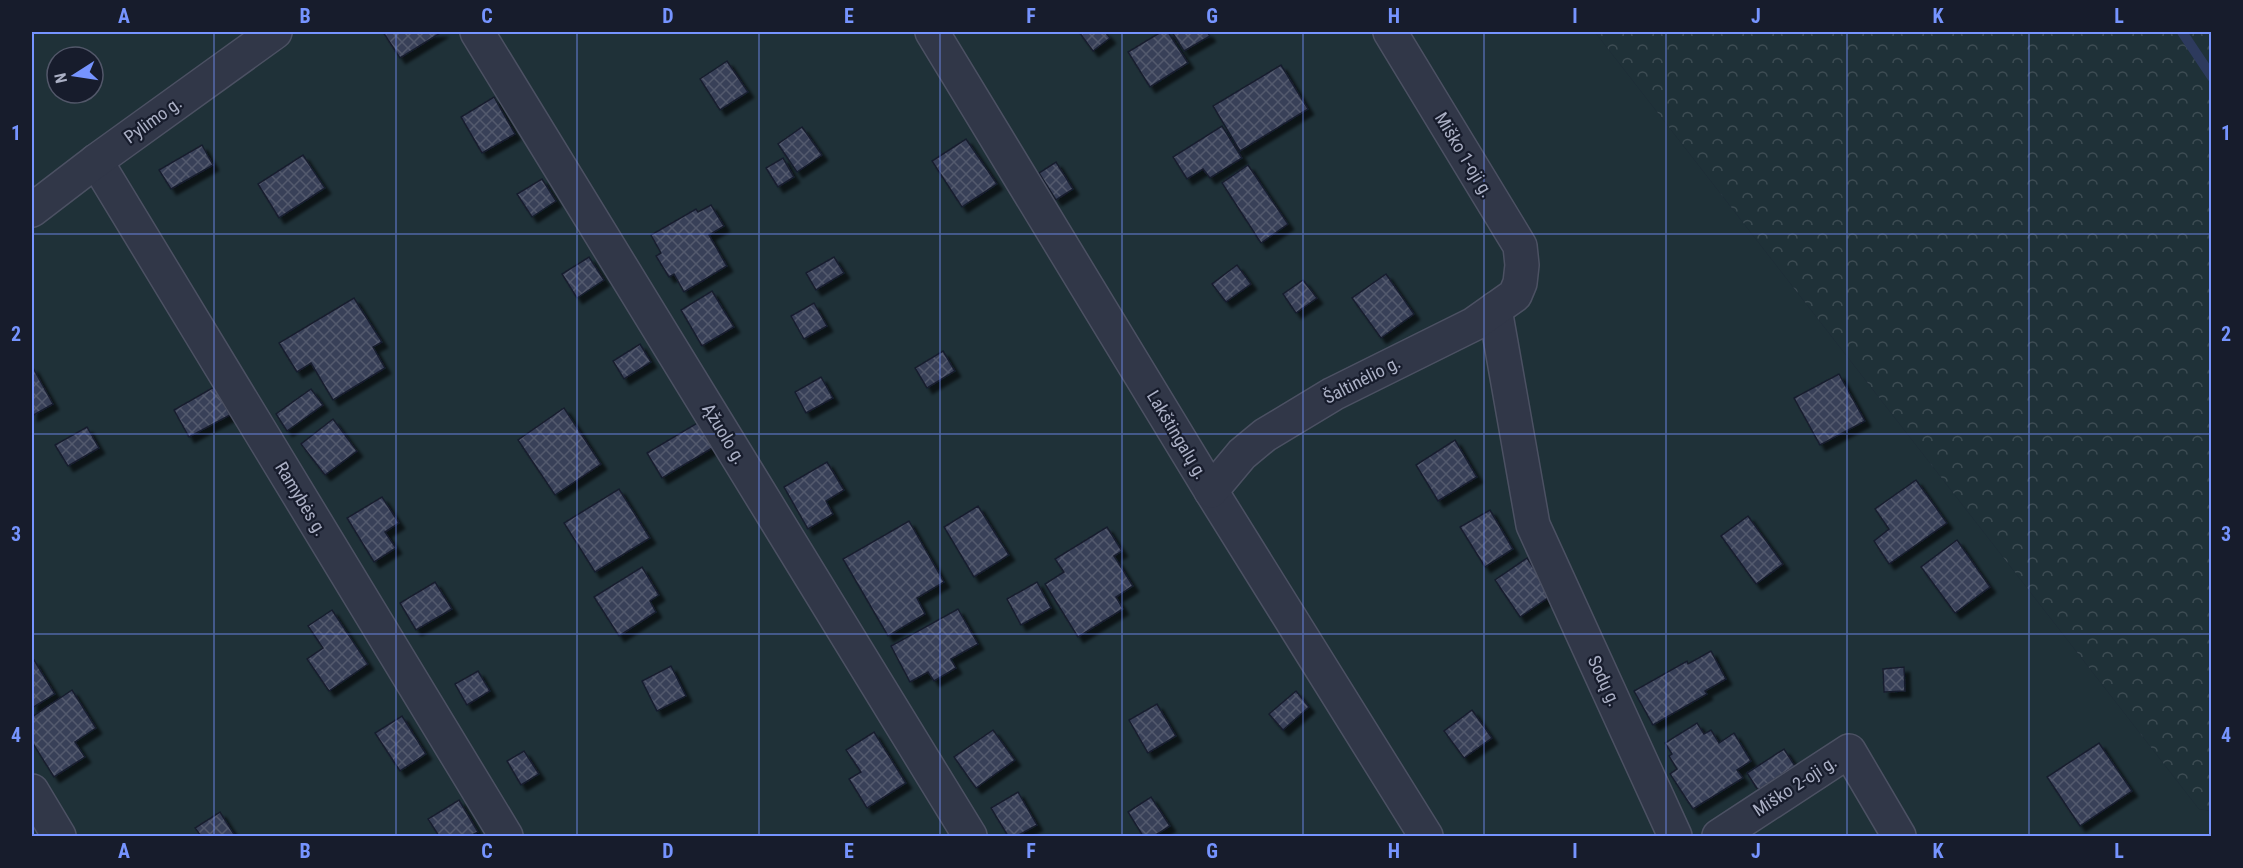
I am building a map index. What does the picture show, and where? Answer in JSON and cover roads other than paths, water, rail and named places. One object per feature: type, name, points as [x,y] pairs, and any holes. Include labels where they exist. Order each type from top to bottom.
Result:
[{"type":"street","name":"Pylimo g.","points":[[32,210],[275,32]]},
{"type":"street","name":"Ąžuolo g.","points":[[477,32],[970,837]]},
{"type":"street","name":"Lakštingalų g.","points":[[932,32],[1425,837]]},
{"type":"street","name":"Miško 1-oji g.","points":[[1390,32],[1520,246],[1522,265],[1520,283]]},
{"type":"street","name":"Ramybės g.","points":[[96,161],[506,837]]},
{"type":"street","name":"Šaltinėlio g.","points":[[1211,490],[1242,454],[1265,435],[1333,394],[1474,324],[1515,295],[1520,283]]},
{"type":"street","name":"Sodų g.","points":[[1495,309],[1533,525],[1675,837]]},
{"type":"street","name":"Miško 2-oji g.","points":[[1719,837],[1849,751],[1899,837]]},
{"type":"street","points":[[32,791],[59,837]]},
{"type":"waterway","points":[[2182,32],[2212,77]]}]
